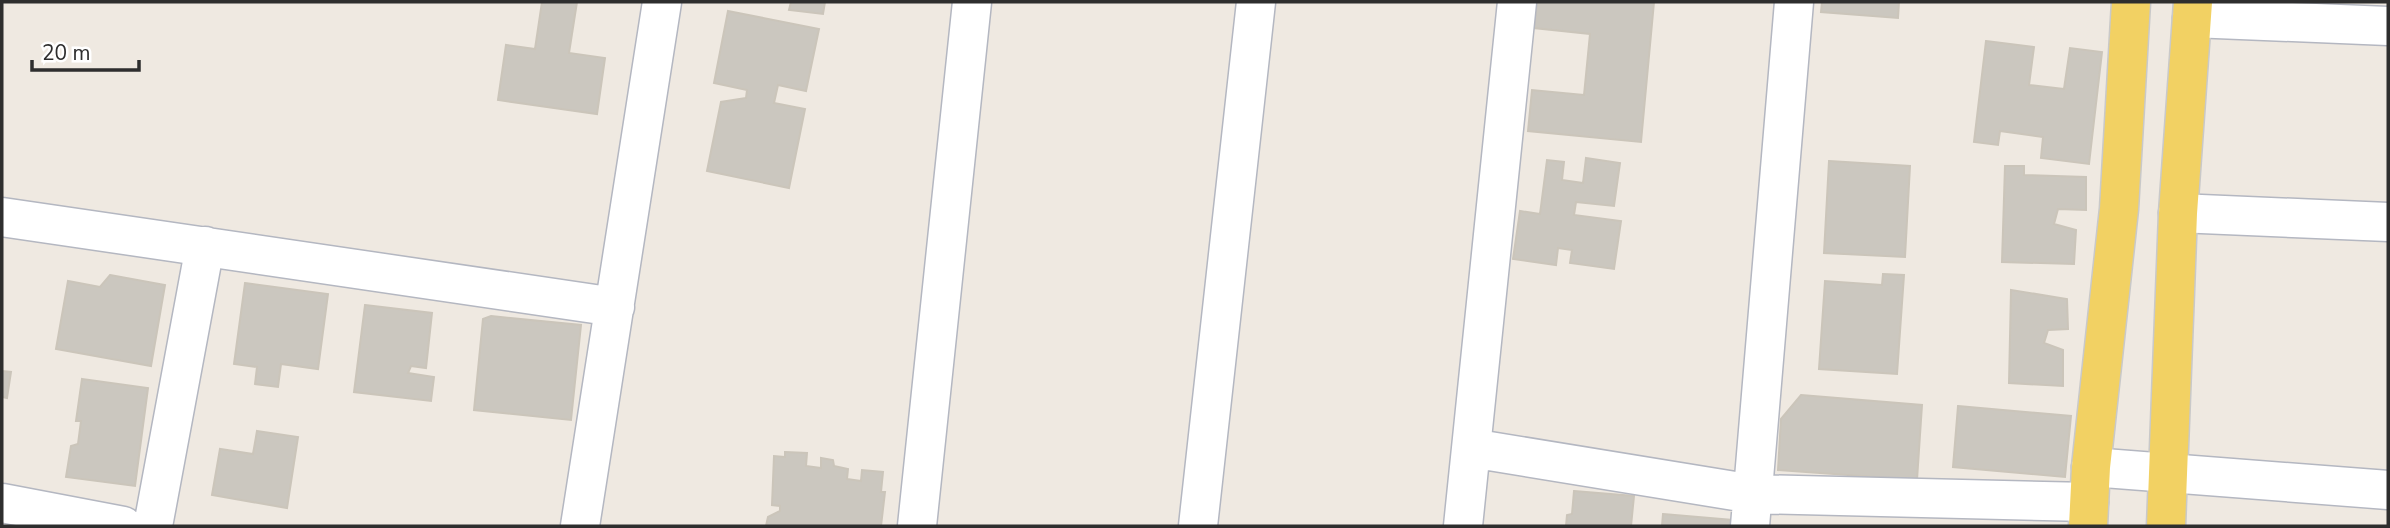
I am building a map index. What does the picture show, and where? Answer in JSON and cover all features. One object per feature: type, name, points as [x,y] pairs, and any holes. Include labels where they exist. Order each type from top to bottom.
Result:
[{"type":"main road","points":[[2089,498],[2119,209],[2131,2]]},
{"type":"main road","points":[[2166,526],[2178,212],[2192,10]]},
{"type":"street","points":[[580,526],[662,2]]},
{"type":"street","points":[[917,526],[972,2]]},
{"type":"street","points":[[1198,526],[1256,2]]},
{"type":"street","points":[[1463,526],[1517,2]]},
{"type":"street","points":[[1752,510],[1794,2]]},
{"type":"street","points":[[2192,10],[2388,26]]},
{"type":"street","points":[[2178,212],[2388,222]]},
{"type":"street","points":[[2,217],[615,307]]},
{"type":"street","points":[[153,526],[205,246]]},
{"type":"street","points":[[1471,448],[1752,510],[2089,498],[2169,473],[2388,490]]},
{"type":"street","points":[[2,503],[123,526]]},
{"type":"building","points":[[542,2],[577,2],[569,53],[605,58],[597,114],[498,100],[506,45],[535,49]]},
{"type":"building","points":[[791,2],[825,2],[823,14],[789,10]]},
{"type":"building","points":[[1537,2],[1654,2],[1641,142],[1528,131],[1532,90],[1584,95],[1590,34],[1534,28]]},
{"type":"building","points":[[1822,2],[1899,2],[1898,18],[1821,12]]},
{"type":"building","points":[[728,11],[819,29],[806,91],[778,85],[774,103],[805,109],[789,188],[707,171],[721,102],[746,98],[747,90],[714,83]]},
{"type":"building","points":[[1986,41],[2034,47],[2029,85],[2064,89],[2070,48],[2102,52],[2089,164],[2041,158],[2043,137],[2000,131],[1998,145],[1974,142]]},
{"type":"building","points":[[1586,158],[1620,163],[1614,206],[1576,202],[1574,215],[1621,221],[1614,269],[1570,263],[1572,250],[1558,248],[1556,265],[1513,259],[1520,211],[1540,214],[1547,160],[1564,162],[1562,180],[1583,183]]},
{"type":"building","points":[[1829,161],[1910,166],[1905,257],[1824,253]]},
{"type":"building","points":[[2005,166],[2024,166],[2024,175],[2086,177],[2086,210],[2058,209],[2054,224],[2076,230],[2074,264],[2002,262]]},
{"type":"building","points":[[1883,274],[1904,275],[1897,374],[1819,369],[1825,281],[1882,285]]},
{"type":"building","points":[[110,275],[165,285],[151,366],[56,349],[68,281],[100,287]]},
{"type":"building","points":[[245,283],[328,294],[318,369],[281,364],[278,387],[255,384],[257,367],[234,364]]},
{"type":"building","points":[[2011,290],[2067,299],[2068,329],[2048,330],[2044,343],[2063,350],[2063,386],[2009,383]]},
{"type":"building","points":[[365,305],[432,313],[426,368],[411,366],[408,373],[434,377],[431,401],[354,392]]},
{"type":"building","points":[[491,316],[581,325],[571,420],[474,410],[483,319]]},
{"type":"building","points":[[2,371],[11,372],[7,398],[2,397]]},
{"type":"building","points":[[82,379],[148,388],[135,486],[66,477],[71,446],[78,444],[81,421],[76,421]]},
{"type":"building","points":[[1801,395],[1922,405],[1917,480],[1778,470],[1781,419]]},
{"type":"building","points":[[1958,406],[2071,416],[2065,477],[1953,467]]},
{"type":"building","points":[[257,431],[298,437],[287,508],[212,495],[220,449],[253,454]]},
{"type":"building","points":[[785,452],[807,453],[806,466],[821,468],[821,458],[833,460],[834,466],[848,469],[847,479],[861,481],[862,470],[883,472],[881,492],[885,492],[881,526],[766,526],[768,517],[780,511],[780,506],[772,505],[774,456],[785,457]]},
{"type":"building","points":[[1574,491],[1634,496],[1631,526],[1566,526],[1567,515],[1572,514]]},
{"type":"building","points":[[1663,514],[1744,521],[1743,526],[1662,526]]}]
